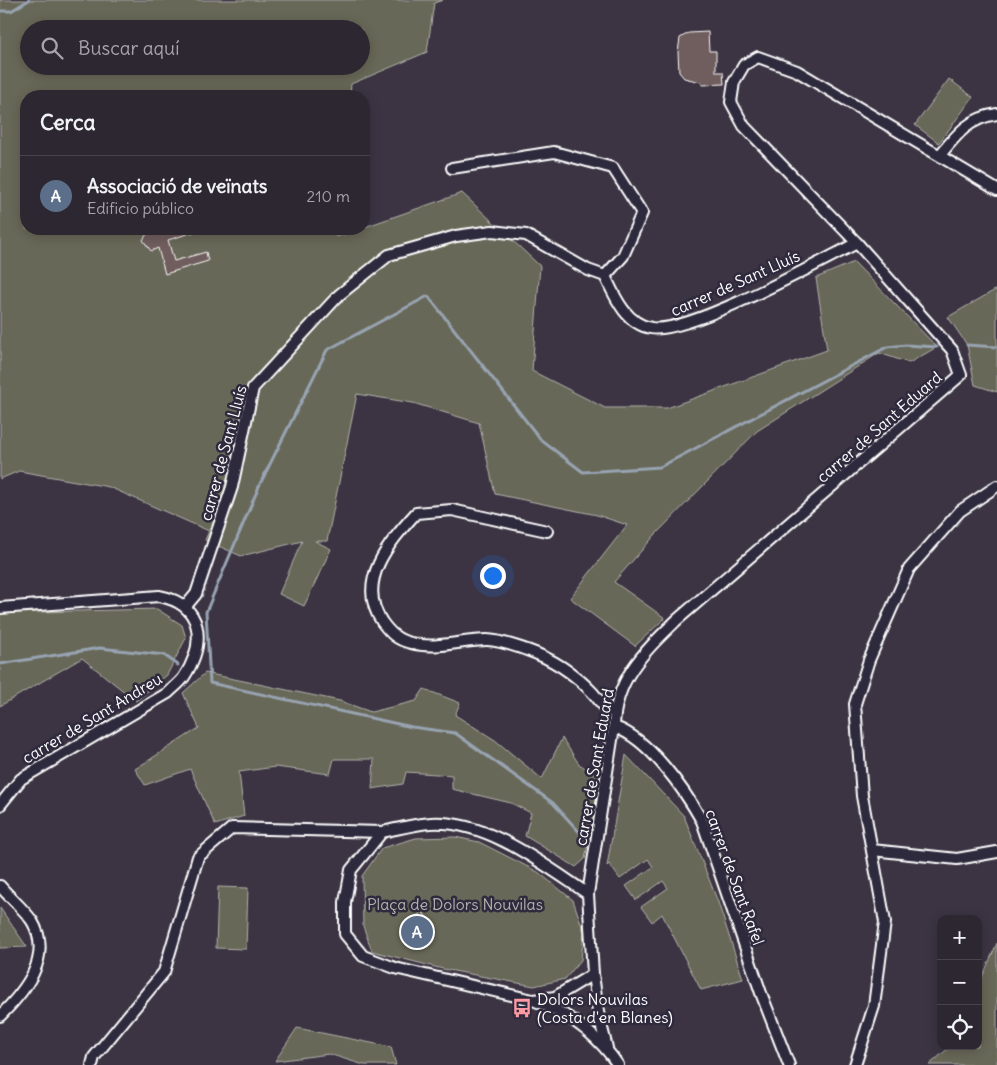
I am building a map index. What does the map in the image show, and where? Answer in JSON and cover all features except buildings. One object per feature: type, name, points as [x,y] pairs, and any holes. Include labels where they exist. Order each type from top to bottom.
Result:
[{"type":"street","name":"carrer de Sant Eduard","points":[[588,894],[614,727],[614,713],[626,676],[656,640],[961,375],[952,350],[857,243],[744,126],[731,102],[734,82],[744,64],[758,57],[797,71],[997,190]]},
{"type":"street","points":[[940,155],[960,131],[981,117],[997,114]]},
{"type":"street","points":[[452,168],[554,152],[613,168],[642,213],[622,256],[605,276]]},
{"type":"street","name":"carrer de Sant Lluís","points":[[186,606],[196,594],[232,487],[253,388],[339,295],[389,255],[456,236],[492,231],[526,235],[588,270],[605,276],[616,297],[632,320],[651,328],[674,328],[765,289],[857,243]]},
{"type":"street","points":[[855,1065],[874,1006],[885,922],[862,796],[855,704],[870,660],[909,569],[960,511],[997,486]]},
{"type":"street","points":[[547,531],[452,510],[416,513],[389,543],[372,580],[371,596],[376,612],[392,635],[412,644],[440,645],[489,640],[557,662],[592,692],[606,710],[614,713]]},
{"type":"street","points":[[0,608],[159,596],[174,599],[186,606]]},
{"type":"street","name":"carrer de Sant Andreu","points":[[0,805],[21,779],[168,693],[184,678],[197,648],[198,632],[194,617],[186,606]]},
{"type":"street","name":"carrer de Sant Rafel","points":[[614,727],[624,730],[642,743],[675,780],[702,822],[761,993],[789,1065]]},
{"type":"street","points":[[92,1065],[94,1057],[164,972],[198,857],[232,828],[382,832],[432,823],[474,829],[523,850],[588,894],[592,974],[598,1012],[607,1048]]},
{"type":"street","points":[[382,832],[350,870],[345,902],[345,934],[363,956],[395,968],[533,1000],[568,1016],[607,1048],[618,1065]]},
{"type":"street","points":[[872,850],[957,859],[997,852]]},
{"type":"street","points":[[0,886],[32,921],[40,945],[35,970],[21,994],[0,1016]]},
{"type":"street","points":[[533,1000],[555,997],[592,974]]},
{"type":"green space","points":[[0,0],[443,0],[434,3],[427,52],[351,84],[350,90],[20,90],[20,235],[336,235],[336,237],[342,235],[370,235],[370,225],[462,193],[540,266],[532,371],[605,408],[667,408],[827,350],[816,278],[854,262],[937,347],[909,363],[879,353],[757,431],[655,535],[614,582],[665,618],[635,646],[570,598],[627,525],[597,515],[495,494],[479,423],[413,403],[357,394],[327,541],[315,541],[331,549],[304,606],[279,594],[302,541],[241,556],[205,540],[209,531],[109,487],[19,471],[0,479]]},
{"type":"green space","points":[[949,79],[973,97],[939,143],[915,125]]},
{"type":"green space","points":[[997,290],[997,392],[975,385],[967,345],[948,317]]},
{"type":"green space","points":[[157,609],[182,625],[186,638],[167,675],[136,701],[82,658],[0,706],[0,613]]},
{"type":"green space","points":[[205,673],[340,701],[371,712],[416,701],[424,689],[460,703],[455,715],[495,740],[542,779],[562,738],[579,764],[601,778],[585,859],[576,867],[525,836],[531,813],[511,803],[452,789],[452,775],[406,772],[403,784],[372,789],[374,759],[334,759],[330,774],[275,767],[239,772],[244,816],[215,825],[190,769],[145,785],[135,769],[199,728],[183,693]]},
{"type":"green space","points":[[626,755],[684,816],[718,902],[743,979],[701,990],[662,914],[652,922],[641,907],[668,888],[663,881],[636,900],[626,886],[653,867],[648,859],[620,879],[609,864],[607,866]]},
{"type":"green space","name":"Plaça de Dolors Nouvilas","points":[[455,837],[479,842],[538,872],[573,900],[584,932],[581,960],[565,979],[534,986],[443,969],[372,951],[363,926],[362,876],[382,848],[416,838]]},
{"type":"green space","points":[[218,887],[248,888],[246,949],[216,948]]},
{"type":"green space","points":[[0,908],[27,947],[0,948]]},
{"type":"green space","points":[[997,943],[997,1065],[929,1065],[946,1050],[982,1050],[982,978]]},
{"type":"green space","points":[[297,1028],[391,1047],[396,1065],[364,1065],[329,1054],[275,1061]]},
{"type":"waterway","points":[[0,11],[11,11],[29,0]]},
{"type":"waterway","points":[[583,836],[553,803],[455,733],[412,727],[210,683],[206,612],[260,484],[327,350],[428,296],[541,440],[583,472],[660,467],[887,347],[906,345],[937,347]]},
{"type":"waterway","points":[[967,345],[997,347]]},
{"type":"waterway","points":[[0,664],[100,648],[164,655],[178,665]]},
{"type":"place","name":"Associació de veïnats","points":[[417,932]]},
{"type":"place","name":"Dolors Nouvilas (Costa d'en Blanes)","points":[[522,1008]]}]
